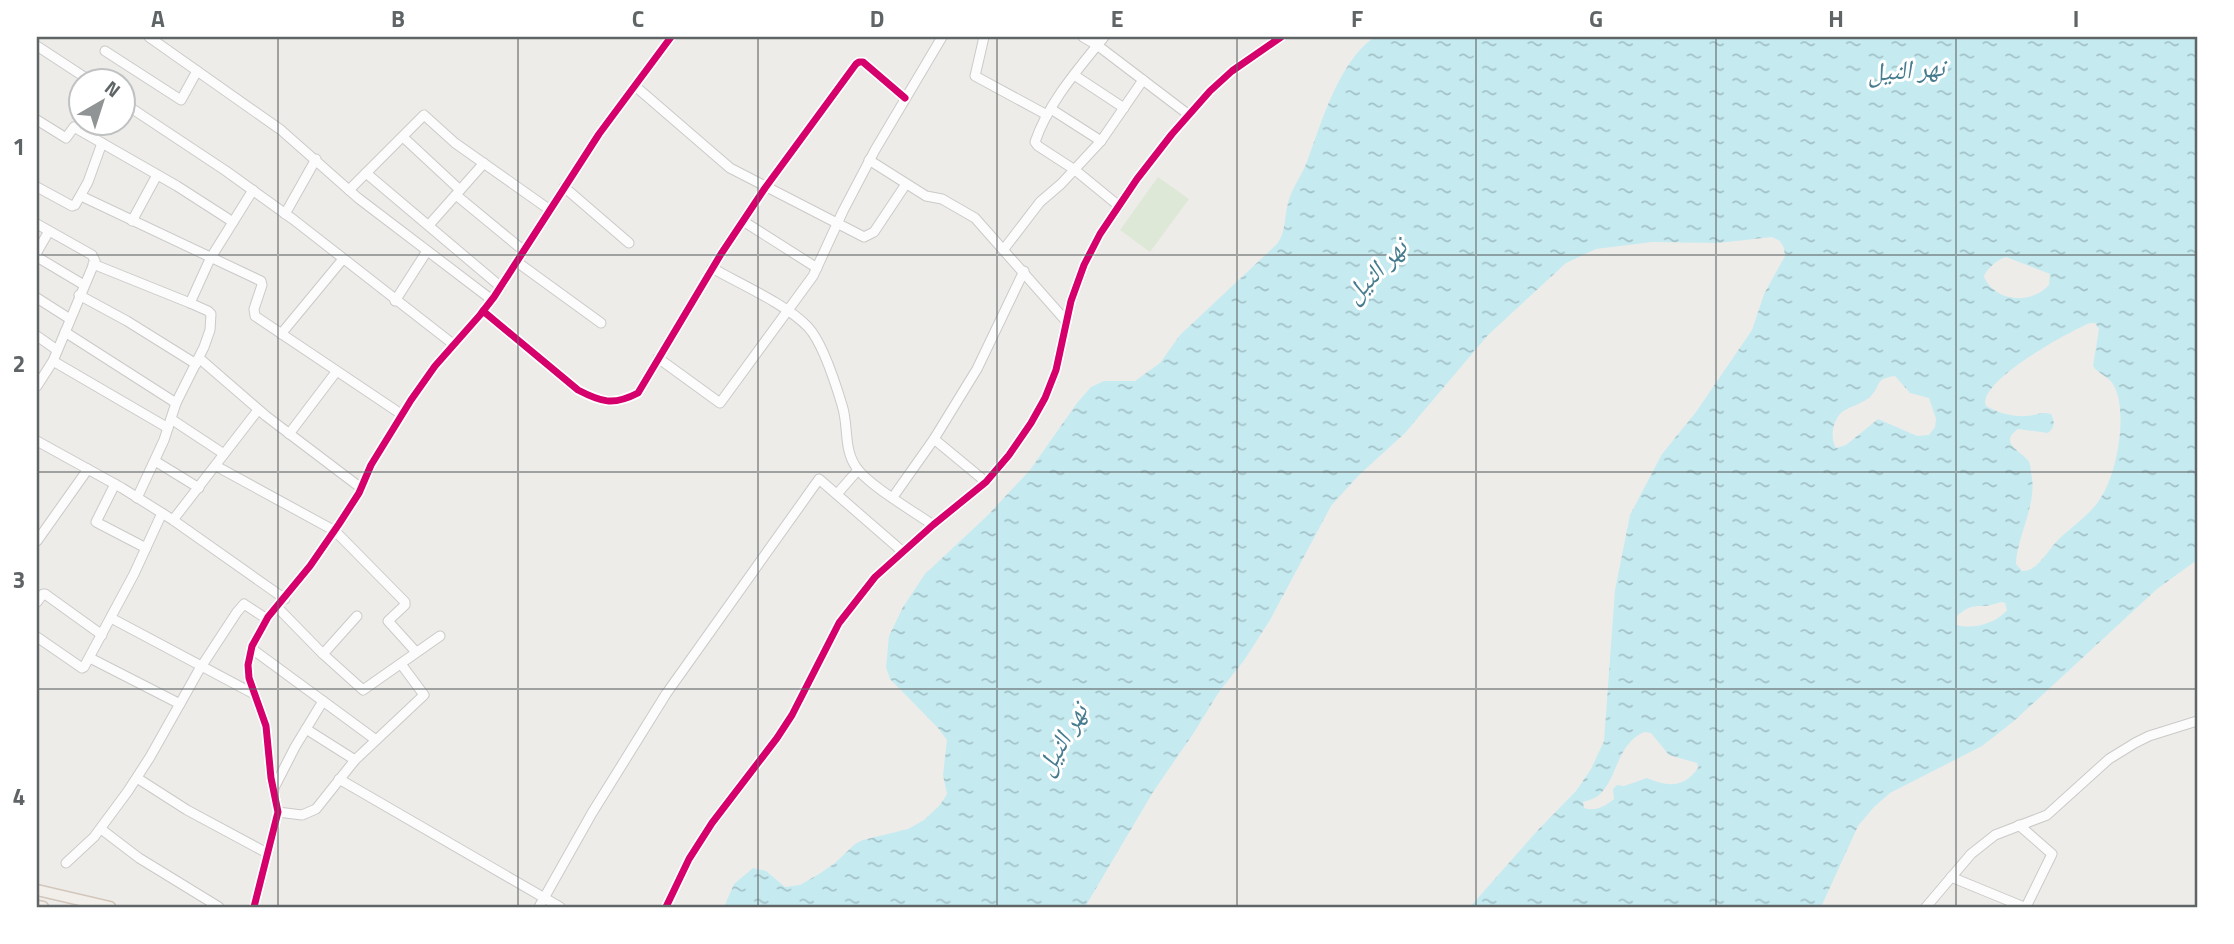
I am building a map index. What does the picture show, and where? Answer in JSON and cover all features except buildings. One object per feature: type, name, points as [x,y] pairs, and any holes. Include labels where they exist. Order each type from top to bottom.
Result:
[{"type":"main road","points":[[37,890],[110,907]]},
{"type":"main road","points":[[37,906],[43,907]]},
{"type":"street","points":[[149,37],[260,114],[316,159],[349,190],[492,300]]},
{"type":"street","points":[[254,907],[278,812],[266,726],[248,673],[257,635],[335,531],[401,414],[435,366],[492,300],[599,134],[671,37]]},
{"type":"street","points":[[658,358],[720,403],[817,268],[869,160],[942,37]]},
{"type":"street","points":[[984,37],[975,76],[1101,141]]},
{"type":"street","points":[[1083,37],[1189,115]]},
{"type":"street","points":[[1104,37],[1049,112],[1035,143],[1075,170],[1119,206]]},
{"type":"street","points":[[666,907],[689,859],[712,822],[792,715],[839,623],[875,577],[986,482],[1009,455],[1045,398],[1063,347],[1070,301],[1084,265],[1100,234],[1137,179],[1210,91],[1232,71],[1281,37]]},
{"type":"street","points":[[37,46],[68,66]]},
{"type":"street","points":[[105,51],[181,100],[197,71]]},
{"type":"street","points":[[484,311],[578,390],[610,402],[623,401],[638,393],[712,268],[765,188],[859,61],[905,98]]},
{"type":"street","points":[[1074,75],[1124,108]]},
{"type":"street","points":[[1004,249],[1040,202],[1075,170],[1101,141],[1143,80]]},
{"type":"street","points":[[635,86],[723,163],[765,188],[864,237],[874,232],[906,184]]},
{"type":"street","points":[[136,111],[253,190],[453,344]]},
{"type":"street","points":[[349,190],[425,115],[450,140],[550,210]]},
{"type":"street","points":[[37,120],[66,138],[74,127],[233,222]]},
{"type":"street","points":[[402,136],[458,193],[524,251]]},
{"type":"street","points":[[37,187],[72,206],[75,205],[102,143]]},
{"type":"street","points":[[285,214],[316,159]]},
{"type":"street","points":[[869,160],[926,196],[942,199],[975,218],[1066,321]]},
{"type":"street","points":[[429,225],[484,163]]},
{"type":"street","points":[[366,173],[501,287]]},
{"type":"street","points":[[132,221],[157,175]]},
{"type":"street","points":[[565,187],[629,243]]},
{"type":"street","points":[[190,303],[210,258],[253,190]]},
{"type":"street","points":[[81,196],[261,281],[253,314],[401,414]]},
{"type":"street","points":[[743,222],[817,268]]},
{"type":"street","points":[[37,224],[95,258],[53,361],[37,386]]},
{"type":"street","points":[[49,231],[37,255],[84,285]]},
{"type":"street","points":[[396,301],[427,251]]},
{"type":"street","points":[[281,334],[343,259]]},
{"type":"street","points":[[517,262],[601,324]]},
{"type":"street","points":[[93,264],[211,314],[210,330],[137,498]]},
{"type":"street","points":[[712,268],[787,311],[808,327],[819,344],[842,404],[847,445],[858,470],[867,480],[933,525]]},
{"type":"street","points":[[893,497],[934,439],[977,369],[1024,271]]},
{"type":"street","points":[[79,295],[197,361],[361,488]]},
{"type":"street","points":[[37,298],[70,319]]},
{"type":"street","points":[[65,332],[176,403]]},
{"type":"street","points":[[37,336],[57,350]]},
{"type":"street","points":[[53,361],[225,454]]},
{"type":"street","points":[[289,434],[336,372]]},
{"type":"street","points":[[173,520],[258,410]]},
{"type":"street","points":[[934,439],[986,482]]},
{"type":"street","points":[[37,441],[173,520],[285,599]]},
{"type":"street","points":[[155,461],[199,488]]},
{"type":"street","points":[[216,466],[335,531],[405,602],[389,622],[416,652]]},
{"type":"street","points":[[37,541],[41,526],[88,469]]},
{"type":"street","points":[[836,494],[858,470]]},
{"type":"street","points":[[539,907],[592,813],[659,705],[819,479],[903,552]]},
{"type":"street","points":[[115,485],[96,522],[146,548]]},
{"type":"street","points":[[37,637],[82,668],[85,667],[162,513]]},
{"type":"street","points":[[37,602],[46,594],[102,635]]},
{"type":"street","points":[[66,863],[101,829],[137,778],[202,665],[243,605],[267,619]]},
{"type":"street","points":[[278,607],[323,654],[363,690],[440,636]]},
{"type":"street","points":[[323,654],[357,616]]},
{"type":"street","points":[[111,618],[254,694]]},
{"type":"street","points":[[252,649],[376,740]]},
{"type":"street","points":[[90,658],[180,704]]},
{"type":"street","points":[[278,812],[302,815],[316,809],[355,760],[424,694],[401,664]]},
{"type":"street","points":[[274,788],[323,701]]},
{"type":"street","points":[[1926,907],[1983,843],[1995,835],[2047,815],[2109,760],[2134,743],[2197,721]]},
{"type":"street","points":[[306,729],[355,760]]},
{"type":"street","points":[[137,778],[187,810],[267,853]]},
{"type":"street","points":[[340,779],[559,907]]},
{"type":"street","points":[[1951,877],[2025,907],[2052,854],[2019,825]]},
{"type":"street","points":[[101,829],[139,858],[219,907]]},
{"type":"green space","points":[[1158,177],[1189,199],[1150,252],[1120,230]]},
{"type":"water","name":"نهر النيل","points":[[1375,37],[2197,37],[2197,560],[2157,589],[2014,721],[1982,746],[1890,793],[1874,807],[1858,826],[1821,907],[1470,907],[1576,791],[1591,769],[1604,741],[1615,590],[1630,515],[1662,454],[1696,412],[1752,330],[1764,294],[1785,256],[1780,241],[1772,237],[1718,243],[1652,242],[1596,249],[1566,263],[1488,335],[1405,433],[1358,476],[1331,506],[1270,620],[1153,792],[1085,907],[724,907],[734,884],[753,868],[766,871],[785,887],[800,885],[835,863],[855,844],[908,829],[924,820],[940,805],[947,794],[943,775],[947,740],[890,679],[886,667],[889,636],[903,607],[925,574],[987,516],[1030,470],[1091,387],[1104,381],[1135,381],[1160,363],[1180,335],[1277,244],[1290,197],[1306,165],[1326,110],[1342,75],[1363,47]],"holes":[[[2006,257],[2050,274],[2049,285],[2033,296],[2005,296],[1996,292],[1984,277],[1996,262]],[[2095,323],[2099,329],[2093,366],[2111,381],[2118,395],[2120,425],[2116,459],[2106,488],[2096,505],[2058,540],[2033,568],[2022,571],[2016,564],[2017,553],[2033,489],[2029,462],[2013,447],[2010,439],[2018,429],[2048,433],[2053,426],[2053,420],[2048,413],[2027,416],[2001,413],[1986,406],[1987,396],[2009,371],[2079,328]],[[1895,376],[1910,393],[1929,398],[1936,419],[1935,427],[1929,435],[1917,436],[1878,419],[1846,445],[1836,448],[1833,439],[1836,420],[1845,410],[1868,399],[1881,380]],[[2002,602],[2007,610],[1991,622],[1977,626],[1957,625],[1957,616],[1967,609]],[[1644,732],[1651,733],[1669,755],[1697,763],[1698,768],[1693,775],[1675,784],[1647,778],[1624,786],[1617,785],[1613,789],[1614,799],[1611,802],[1596,809],[1584,808],[1583,802],[1597,796],[1605,788],[1628,745]]]},
{"type":"cycle path","points":[[254,907],[278,812],[271,778],[266,726],[249,678],[248,665],[252,646],[268,617],[310,566],[339,524],[411,400],[435,366],[494,297],[599,134],[671,37]]},
{"type":"cycle path","points":[[666,907],[689,859],[712,823],[792,715],[839,623],[875,577],[986,482],[1031,423],[1056,370],[1071,301],[1084,265],[1100,234],[1137,179],[1210,91],[1232,71],[1281,37]]},
{"type":"cycle path","points":[[483,311],[578,390],[607,401],[621,400],[638,393],[721,254],[765,188],[856,64],[863,62],[905,98]]}]
